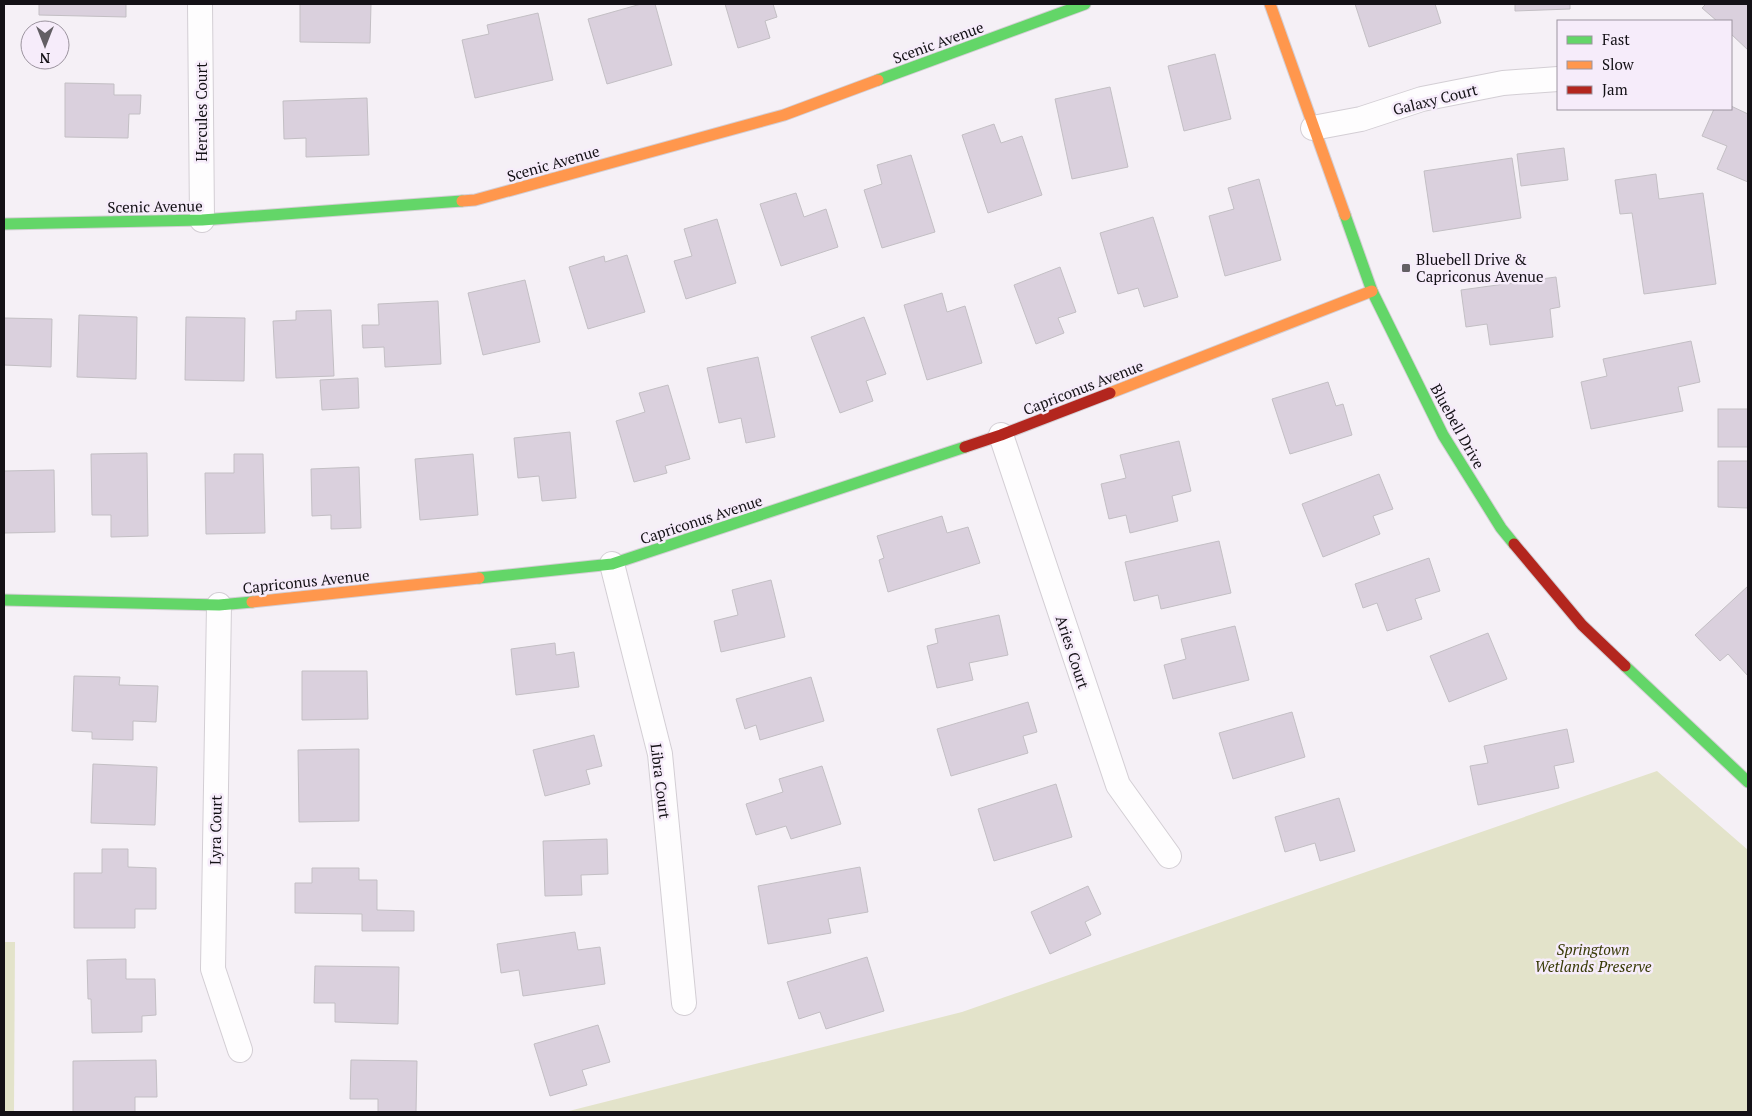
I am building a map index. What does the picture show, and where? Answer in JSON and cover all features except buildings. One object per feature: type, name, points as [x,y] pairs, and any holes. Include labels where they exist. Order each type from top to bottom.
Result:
[{"type":"street","name":"Hercules Court","points":[[200,4],[202,220]]},
{"type":"street","name":"Scenic Avenue","points":[[4,224],[202,220],[476,200],[784,115],[1086,4]]},
{"type":"street","name":"Bluebell Drive","points":[[1270,4],[1372,290],[1443,435],[1501,528],[1582,625],[1748,782]]},
{"type":"street","name":"Galaxy Court","points":[[1313,128],[1361,119],[1431,97],[1503,83],[1557,79]]},
{"type":"street","name":"Capriconus Avenue","points":[[4,600],[219,605],[612,564],[1002,435],[1372,290]]},
{"type":"street","name":"Aries Court","points":[[1002,435],[1118,785],[1168,856]]},
{"type":"street","name":"Libra Court","points":[[612,564],[660,754],[684,1003]]},
{"type":"street","name":"Lyra Court","points":[[219,605],[212,969],[240,1050]]},
{"type":"green space","name":"Springtown Wetlands Preserve","points":[[1657,771],[1748,850],[1748,1112],[565,1112],[962,1012]]},
{"type":"green space","points":[[4,942],[15,942],[14,1112],[4,1112]]},
{"type":"traffic: fast","points":[[878,80],[1085,4]]},
{"type":"traffic: fast","points":[[4,224],[202,220],[462,201]]},
{"type":"traffic: fast","points":[[1345,215],[1372,291],[1443,435],[1501,528],[1514,544]]},
{"type":"traffic: fast","points":[[479,578],[612,564],[965,447]]},
{"type":"traffic: fast","points":[[4,600],[219,605],[252,602]]},
{"type":"traffic: fast","points":[[1625,666],[1748,782]]},
{"type":"traffic: slow","points":[[1270,4],[1345,215]]},
{"type":"traffic: slow","points":[[462,201],[475,200],[784,115],[878,80]]},
{"type":"traffic: slow","points":[[1110,393],[1372,291]]},
{"type":"traffic: slow","points":[[252,602],[479,578]]},
{"type":"traffic: jam","points":[[965,447],[1110,393]]},
{"type":"traffic: jam","points":[[1514,544],[1582,625],[1625,666]]},
{"type":"place","name":"Bluebell Drive & Capriconus Avenue","points":[[1406,268]]}]
